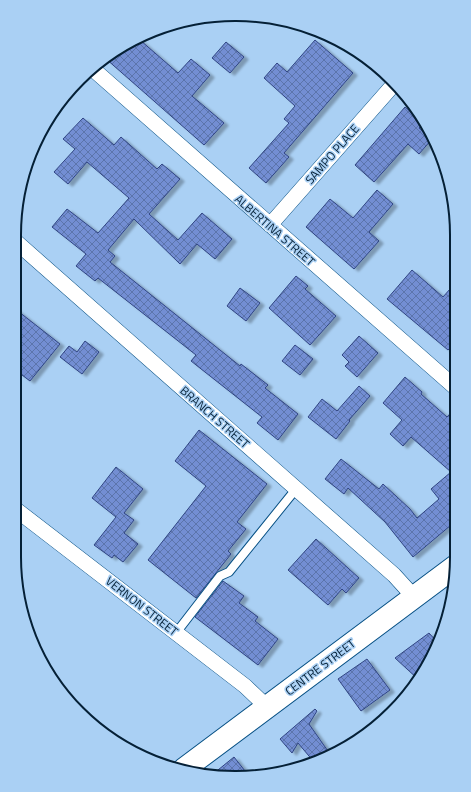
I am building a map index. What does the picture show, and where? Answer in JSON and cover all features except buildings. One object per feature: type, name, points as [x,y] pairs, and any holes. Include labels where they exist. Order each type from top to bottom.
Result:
[{"type":"main road","name":"CENTRE STREET","points":[[189,766],[414,597],[450,573]]},
{"type":"street","name":"ALBERTINA STREET","points":[[96,72],[450,384]]},
{"type":"street","name":"SAMPO PLACE","points":[[270,225],[391,88]]},
{"type":"street","name":"BRANCH STREET","points":[[21,246],[394,575],[414,597]]},
{"type":"street","name":"VERNON STREET","points":[[21,513],[245,686],[267,707]]},
{"type":"lane","points":[[176,633],[220,576],[229,572],[296,489]]}]
